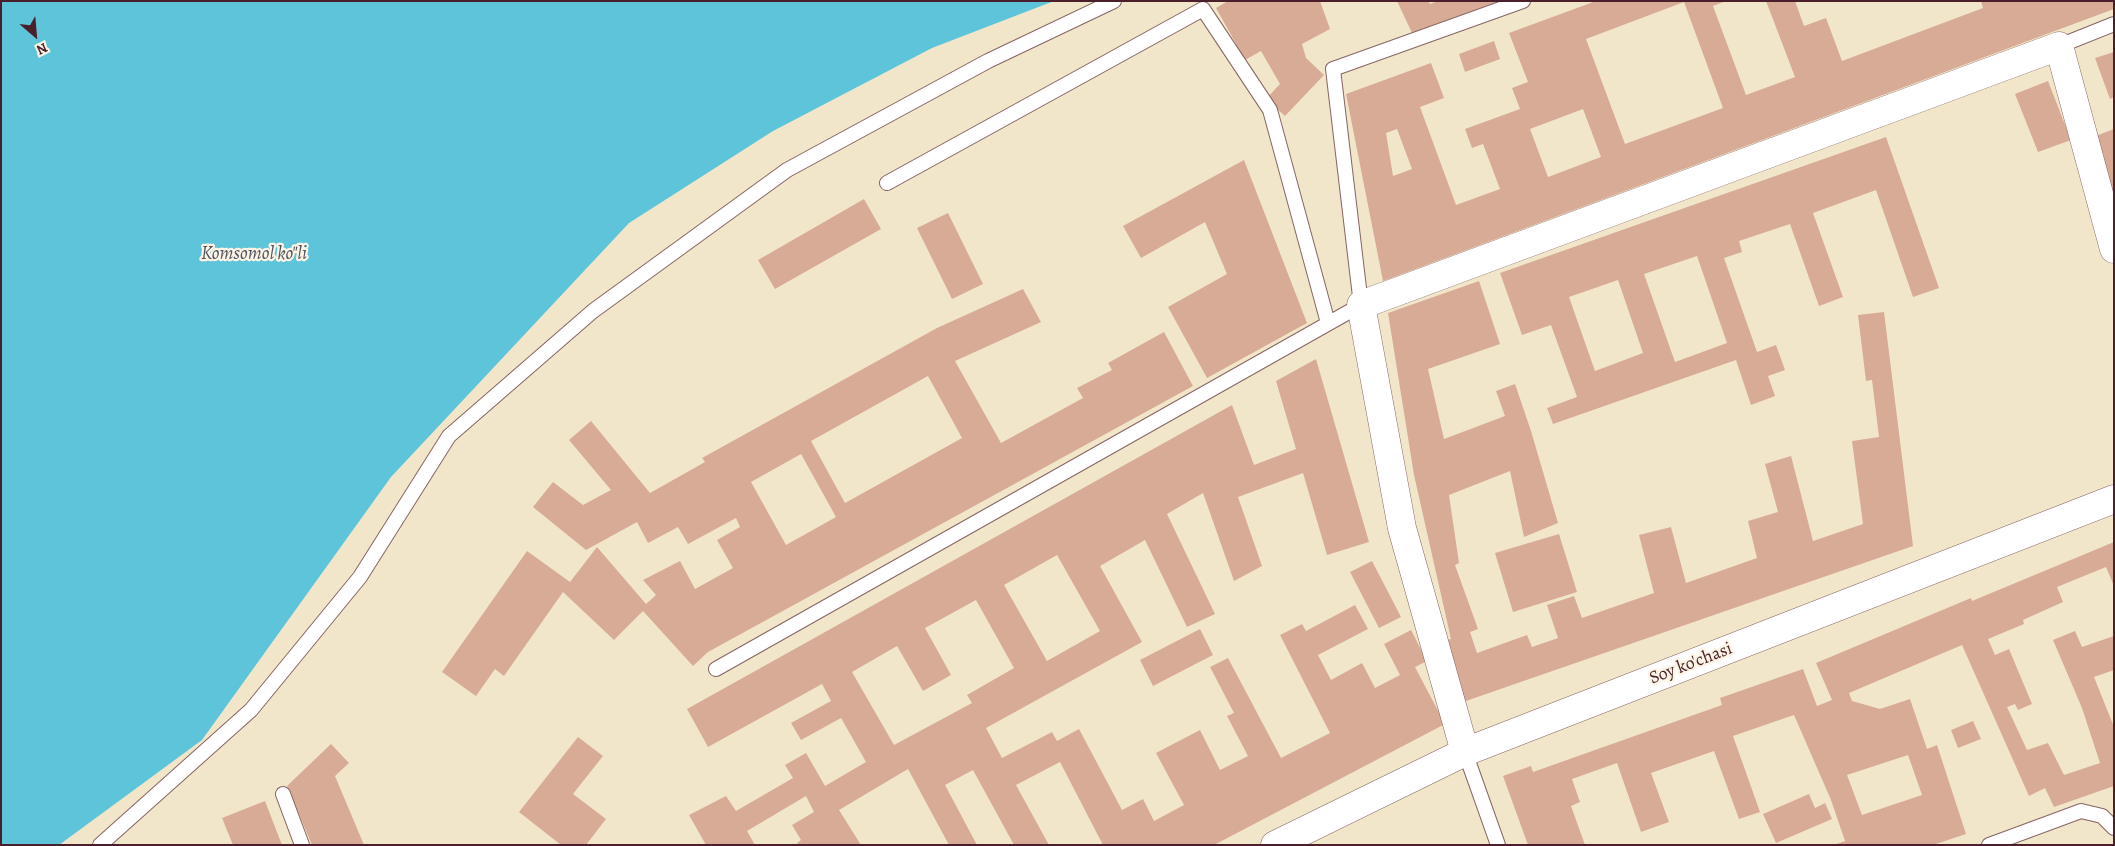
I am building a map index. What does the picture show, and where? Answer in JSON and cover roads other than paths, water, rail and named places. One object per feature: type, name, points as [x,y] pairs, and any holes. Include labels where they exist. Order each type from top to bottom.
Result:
[{"type":"street","points":[[1465,752],[1402,528],[1361,305],[2059,46],[2114,249]]},
{"type":"street","name":"Soy ko'chasi","points":[[1275,845],[1465,752],[2114,499]]},
{"type":"lane","points":[[100,845],[251,710],[360,577],[449,436],[593,312],[787,170],[988,60],[1114,1]]},
{"type":"lane","points":[[716,669],[1361,305],[1332,69],[1523,1]]},
{"type":"lane","points":[[886,182],[1203,9],[1270,110],[1328,323]]},
{"type":"lane","points":[[2059,46],[2114,24]]},
{"type":"lane","points":[[1465,752],[1498,845]]},
{"type":"lane","points":[[283,794],[302,845]]},
{"type":"lane","points":[[1989,845],[2081,811],[2102,816],[2114,828]]},
{"type":"water","name":"Komsomol ko\"li","points":[[1,1],[1054,1],[932,48],[773,131],[629,223],[391,477],[202,740],[59,845],[1,845]]}]
